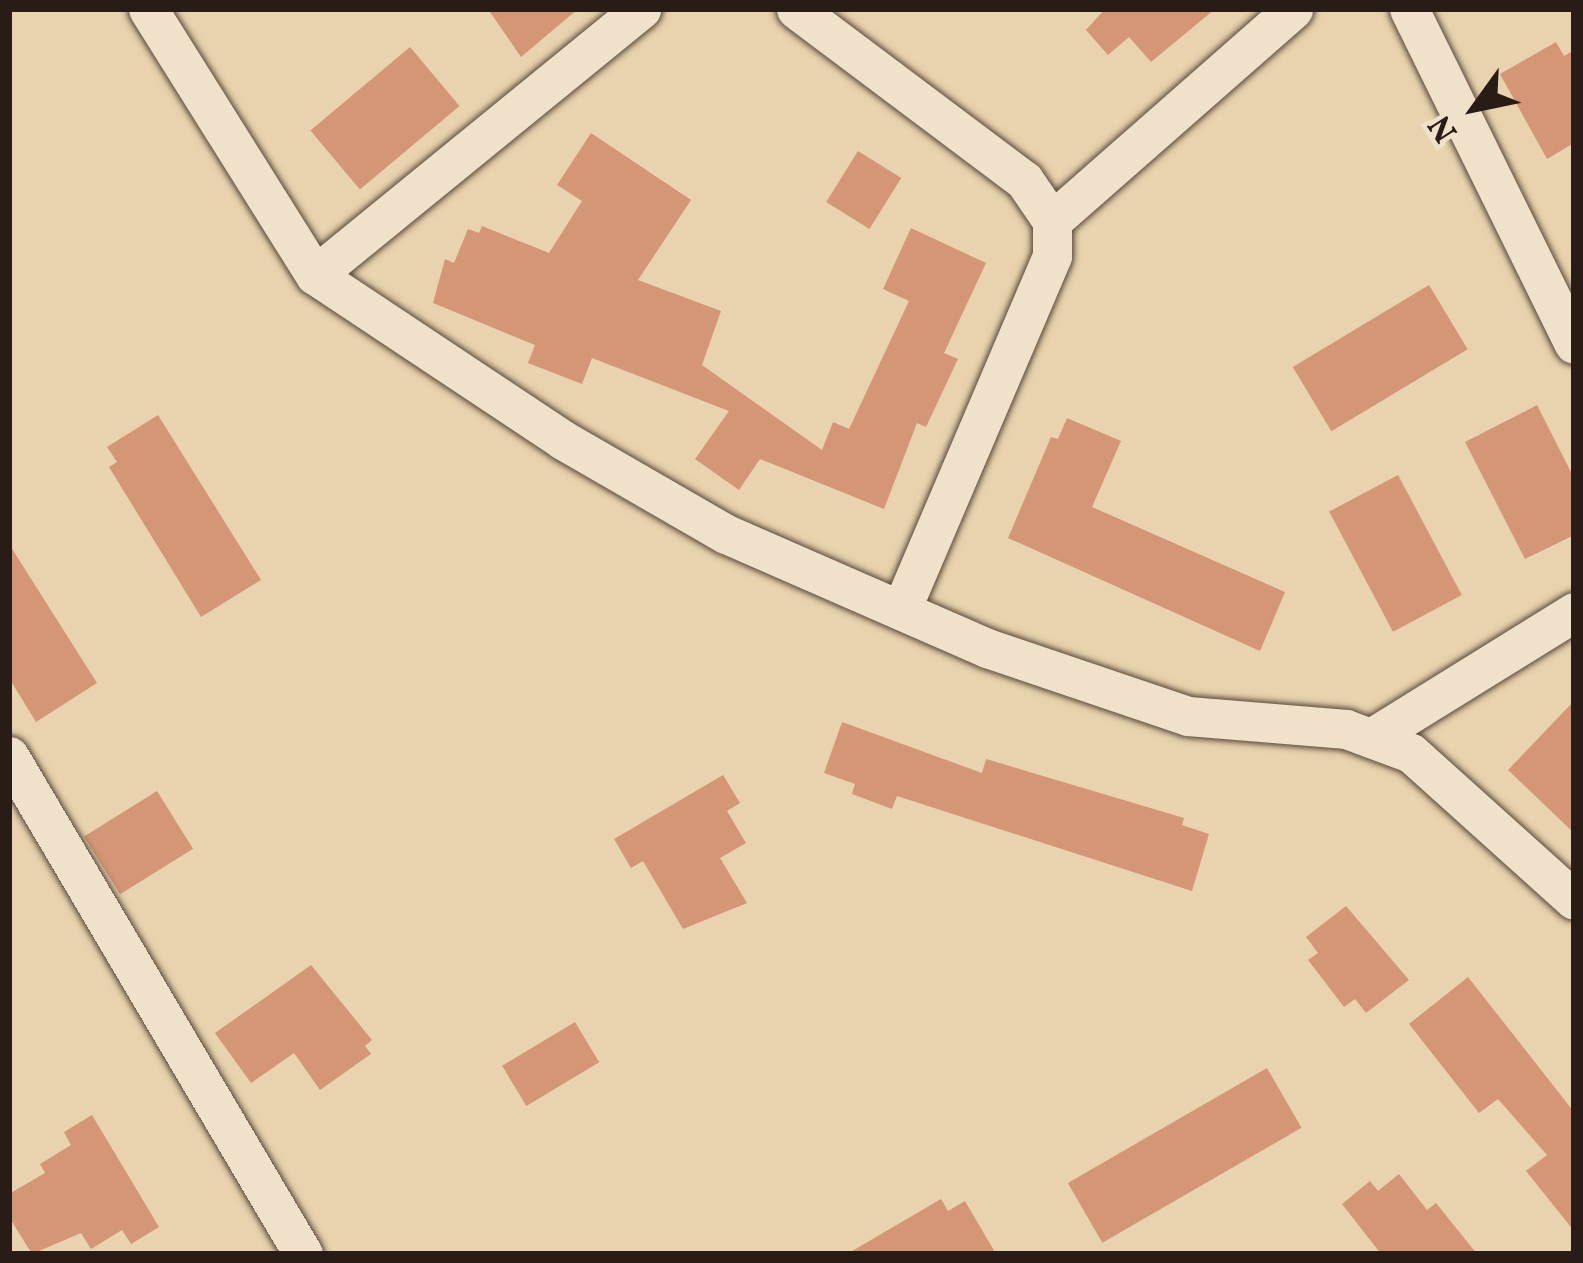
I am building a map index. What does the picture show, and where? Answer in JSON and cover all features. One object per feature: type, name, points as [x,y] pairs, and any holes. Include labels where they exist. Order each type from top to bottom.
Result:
[{"type":"street","points":[[148,9],[315,275],[644,487],[726,534],[901,610],[1188,716],[1346,728],[1411,753],[1574,900]]},
{"type":"street","points":[[315,275],[641,9]]},
{"type":"street","points":[[796,9],[1024,180],[1052,221],[1052,256],[901,610]]},
{"type":"street","points":[[1052,221],[1293,9]]},
{"type":"street","points":[[1409,9],[1574,344]]},
{"type":"street","points":[[1371,738],[1574,612]]},
{"type":"street","points":[[9,756],[303,1254]]},
{"type":"building","points":[[488,9],[578,9],[521,57]]},
{"type":"building","points":[[1105,9],[1215,9],[1151,62],[1129,37],[1108,55],[1086,30]]},
{"type":"building","points":[[1556,42],[1564,56],[1574,50],[1574,143],[1547,159],[1500,74]]},
{"type":"building","points":[[410,47],[459,106],[360,190],[310,131]]},
{"type":"building","points":[[591,133],[691,200],[638,280],[721,311],[702,365],[822,450],[833,422],[849,429],[909,301],[883,289],[911,228],[986,263],[944,353],[958,359],[926,427],[917,423],[884,509],[760,459],[739,490],[695,459],[729,411],[592,358],[582,384],[528,363],[535,345],[433,303],[445,259],[454,263],[468,229],[479,233],[482,226],[549,253],[582,201],[557,185]]},
{"type":"building","points":[[858,151],[901,178],[869,229],[826,202]]},
{"type":"building","points":[[1429,285],[1468,349],[1331,431],[1293,367]]},
{"type":"building","points":[[1537,405],[1574,478],[1574,535],[1525,559],[1465,442]]},
{"type":"building","points":[[158,415],[261,580],[201,617],[109,467],[117,462],[107,447]]},
{"type":"building","points":[[1067,418],[1121,441],[1092,507],[1285,592],[1260,651],[1008,538],[1051,437],[1058,439]]},
{"type":"building","points":[[1398,475],[1462,595],[1393,632],[1329,512]]},
{"type":"building","points":[[9,544],[97,683],[36,722],[9,678]]},
{"type":"building","points":[[1574,701],[1574,833],[1508,770]]},
{"type":"building","points":[[842,722],[982,773],[986,759],[1184,818],[1182,825],[1209,834],[1192,891],[897,796],[892,809],[852,794],[855,784],[824,773]]},
{"type":"building","points":[[723,775],[740,803],[727,811],[746,843],[720,858],[747,903],[683,929],[643,861],[631,868],[614,839]]},
{"type":"building","points":[[157,791],[193,849],[120,894],[84,837]]},
{"type":"building","points":[[1346,906],[1409,980],[1366,1013],[1355,999],[1344,1007],[1308,960],[1318,953],[1306,937]]},
{"type":"building","points":[[311,965],[372,1040],[365,1046],[371,1054],[320,1090],[294,1053],[251,1083],[215,1033]]},
{"type":"building","points":[[1468,977],[1574,1112],[1574,1231],[1526,1171],[1547,1155],[1498,1099],[1479,1113],[1409,1024]]},
{"type":"building","points":[[575,1022],[599,1062],[526,1106],[502,1066]]},
{"type":"building","points":[[1267,1068],[1302,1128],[1102,1243],[1068,1183]]},
{"type":"building","points":[[92,1115],[159,1227],[131,1244],[122,1230],[91,1249],[81,1233],[32,1254],[9,1217],[9,1194],[45,1173],[40,1164],[71,1145],[64,1132]]},
{"type":"building","points":[[1399,1174],[1427,1210],[1436,1203],[1477,1254],[1381,1254],[1342,1204],[1370,1181],[1378,1191]]},
{"type":"building","points":[[941,1199],[948,1211],[965,1201],[996,1254],[847,1254]]}]
